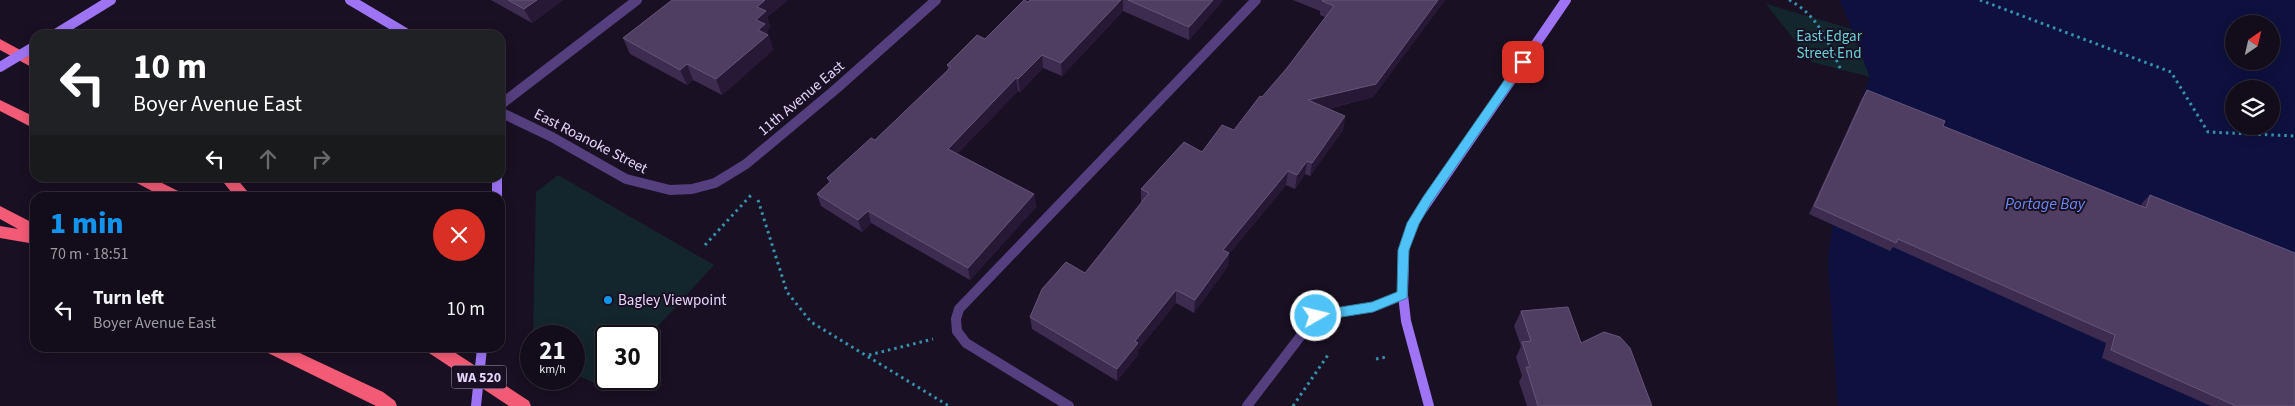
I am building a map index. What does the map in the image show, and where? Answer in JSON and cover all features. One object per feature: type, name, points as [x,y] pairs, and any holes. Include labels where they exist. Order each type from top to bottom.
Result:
[{"type":"highway","points":[[0,44],[30,61]]},
{"type":"highway","points":[[0,105],[30,121]]},
{"type":"highway","points":[[148,182],[167,192]]},
{"type":"highway","points":[[231,182],[240,192]]},
{"type":"highway","points":[[0,212],[30,228]]},
{"type":"highway","points":[[0,232],[30,237]]},
{"type":"highway","points":[[282,352],[377,397],[389,406]]},
{"type":"highway","name":"WA 520","points":[[441,352],[523,406]]},
{"type":"street","points":[[62,30],[111,0]]},
{"type":"street","points":[[350,0],[401,30]]},
{"type":"street","points":[[505,101],[636,0]]},
{"type":"street","name":"11th Avenue East","points":[[670,190],[692,189],[715,184],[746,164],[836,89],[936,0]]},
{"type":"street","points":[[1069,406],[966,343],[957,331],[956,319],[959,309],[1256,0]]},
{"type":"street","points":[[1429,406],[1406,321],[1403,295],[1404,250],[1413,223],[1566,0]]},
{"type":"street","points":[[0,67],[30,49]]},
{"type":"street","name":"East Roanoke Street","points":[[505,114],[552,137],[626,178],[649,186],[670,190]]},
{"type":"street","points":[[1247,406],[1316,316],[1373,307],[1403,295]]},
{"type":"street","points":[[476,406],[482,352]]},
{"type":"path","points":[[1789,0],[1797,3],[1816,19],[1841,70]]},
{"type":"path","points":[[1980,0],[2171,72],[2208,132],[2295,136]]},
{"type":"path","points":[[705,245],[752,194]]},
{"type":"path","points":[[758,200],[787,292],[811,322],[949,406]]},
{"type":"path","points":[[868,356],[923,342]]},
{"type":"path","points":[[1293,406],[1328,355]]},
{"type":"path","points":[[1376,358],[1387,357]]},
{"type":"green space","name":"East Edgar Street End","points":[[1766,4],[1852,29],[1870,77],[1812,62]]},
{"type":"green space","name":"Bagley Viewpoint","points":[[558,175],[714,265],[659,325],[595,325],[595,383],[585,379],[585,325],[533,325],[536,192]]},
{"type":"water","name":"Portage Bay","points":[[1840,0],[2295,0],[2295,406],[1838,406],[1828,263],[1840,156],[1870,77]]},
{"type":"building","points":[[508,0],[537,0],[524,9]]},
{"type":"building","points":[[672,0],[765,0],[757,7],[766,11],[756,20],[765,24],[758,30],[768,35],[716,79],[687,64],[680,70],[623,38]]},
{"type":"building","points":[[1024,0],[1028,2],[1030,0],[1121,0],[1061,63],[1042,55],[1018,79],[1016,78],[948,149],[1034,194],[968,268],[868,211],[858,220],[817,194],[831,181],[827,178],[871,138],[875,140],[951,67],[947,65],[977,35],[985,39]]},
{"type":"building","points":[[1128,0],[1213,0],[1189,27]]},
{"type":"building","points":[[1323,0],[1438,0],[1376,84],[1308,100],[1345,116],[1312,163],[1307,161],[1297,175],[1288,171],[1223,250],[1229,253],[1195,300],[1176,290],[1135,341],[1138,343],[1117,369],[1030,317],[1042,289],[1066,262],[1085,273],[1149,193],[1141,189],[1184,142],[1202,152],[1222,125],[1234,130],[1260,96],[1262,97],[1287,68],[1334,6]]},
{"type":"building","points":[[1867,90],[1945,121],[1943,126],[2146,208],[2150,195],[2295,253],[2295,406],[2236,406],[2111,350],[2115,335],[1898,239],[1896,243],[1814,206]]},
{"type":"building","points":[[1568,307],[1581,343],[1604,332],[1620,337],[1630,348],[1652,406],[1538,406],[1526,367],[1530,367],[1522,342],[1531,341],[1521,311]]},
{"type":"place","name":"Bagley Viewpoint","points":[[608,300]]},
{"type":"route","points":[[1316,316],[1361,310],[1403,295],[1404,250],[1413,223],[1523,62]]}]
